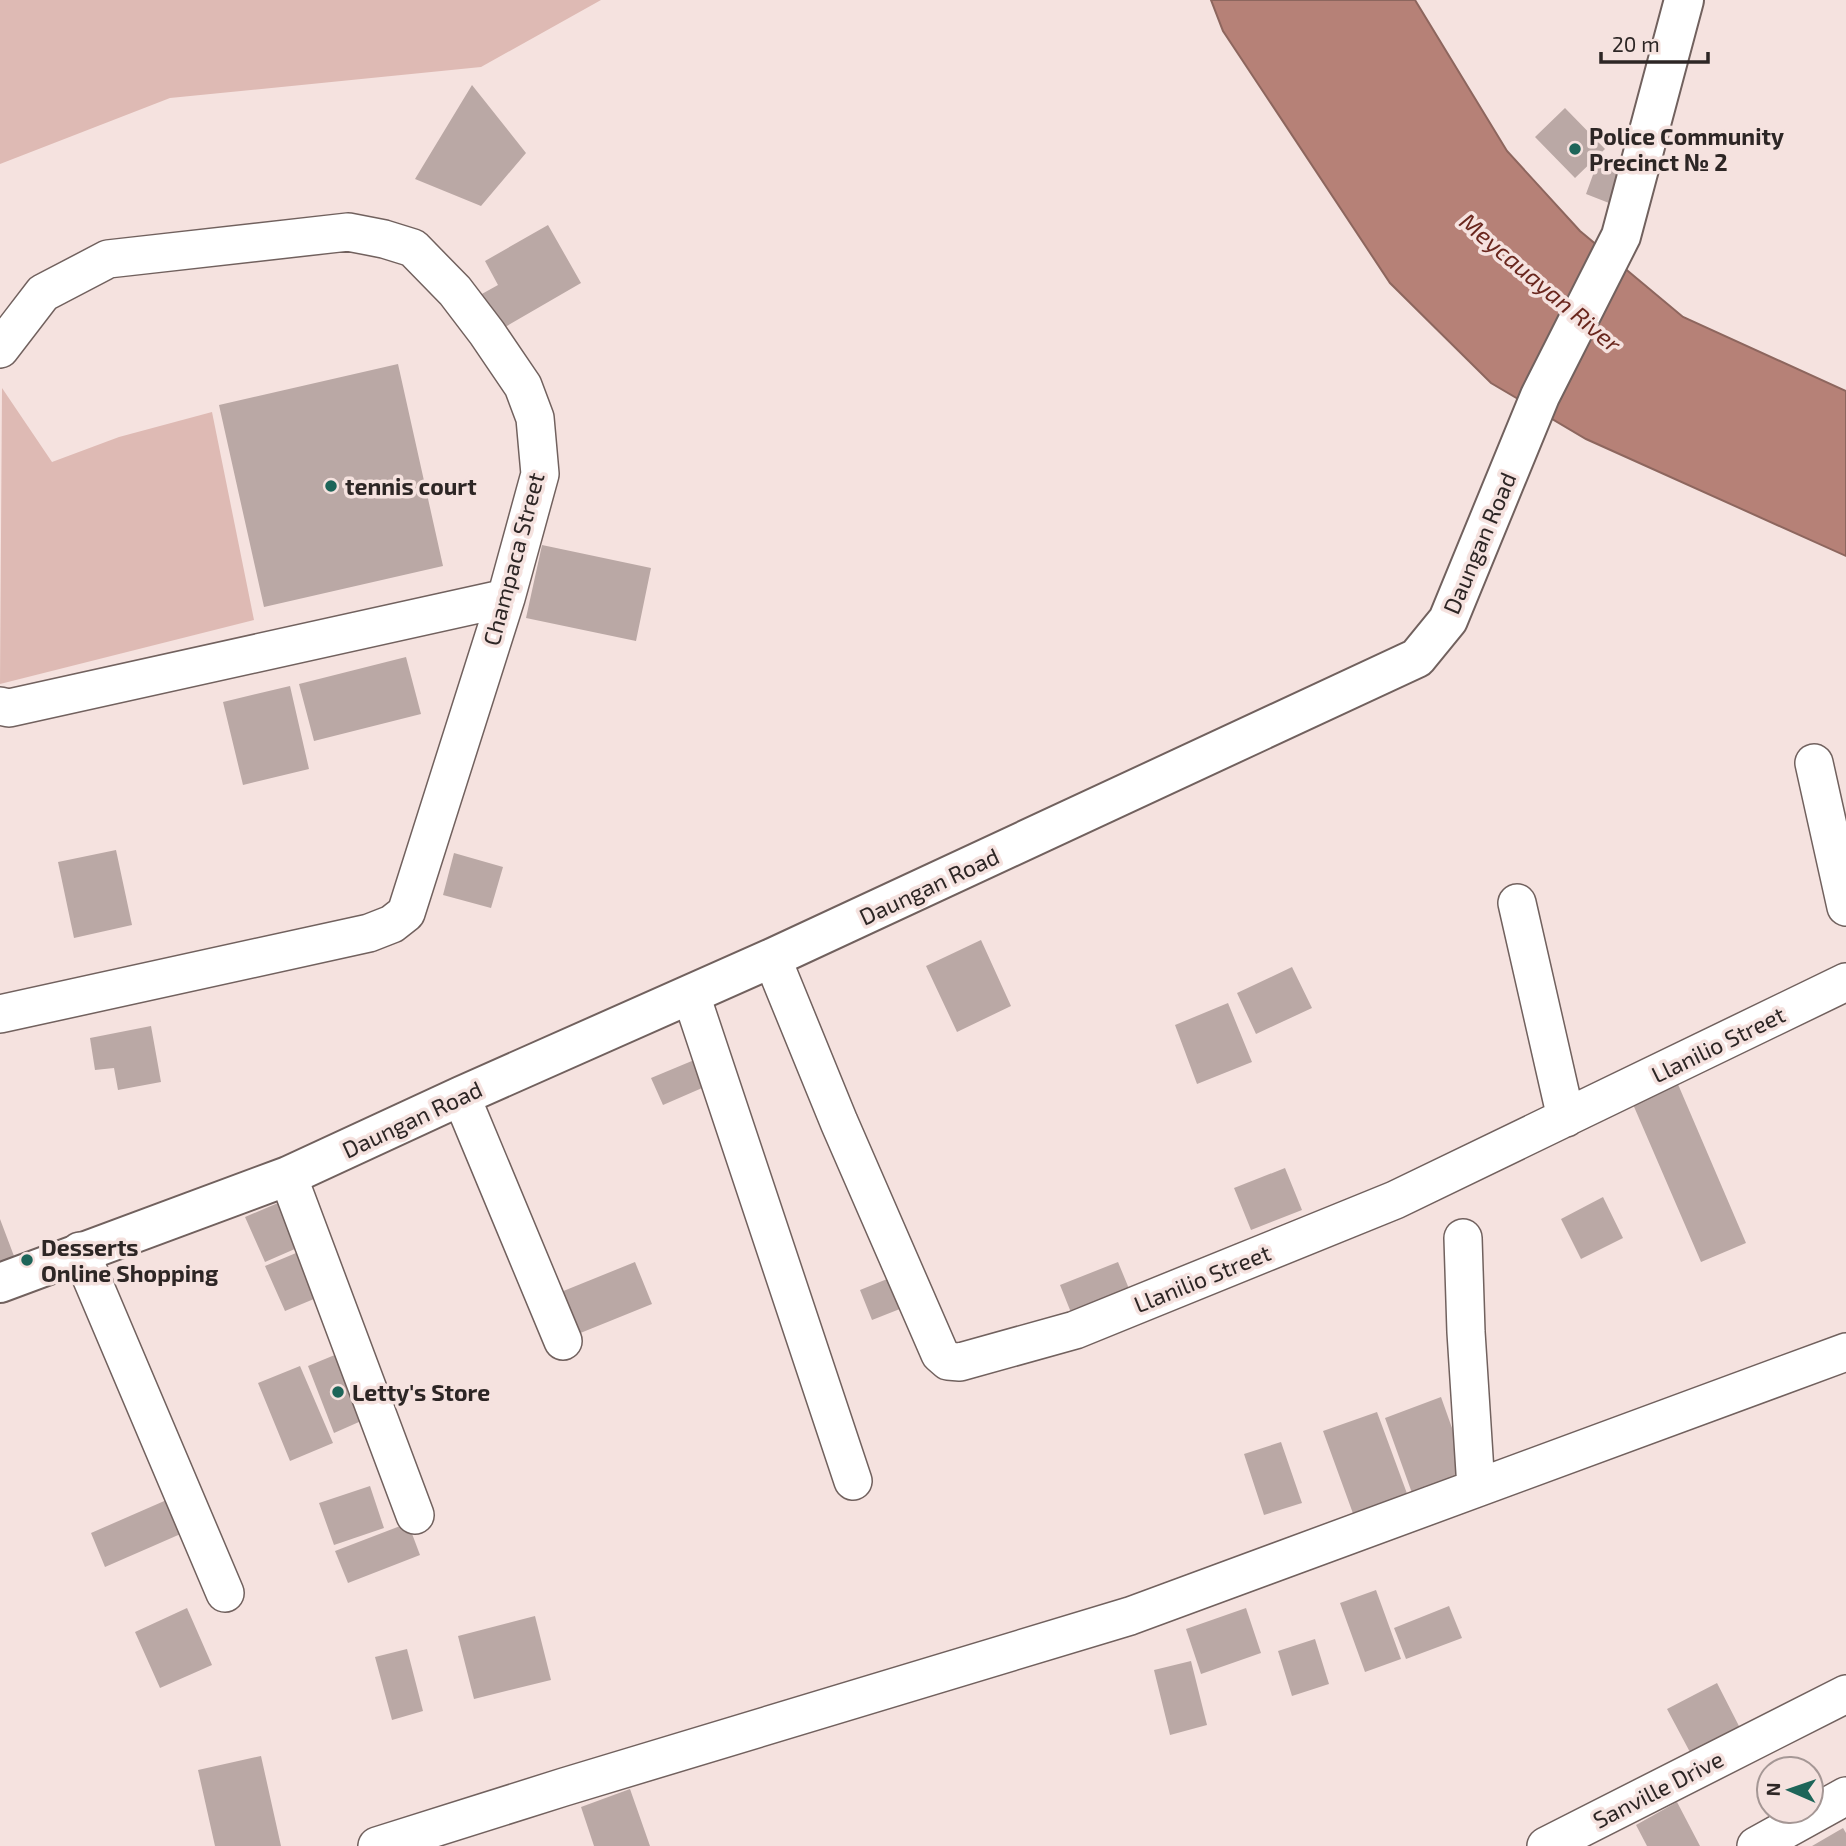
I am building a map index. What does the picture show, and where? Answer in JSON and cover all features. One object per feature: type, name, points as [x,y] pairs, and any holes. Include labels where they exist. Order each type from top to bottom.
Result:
[{"type":"street","name":"Daungan Road","points":[[0,1283],[288,1175],[772,958],[1417,659],[1448,620],[1540,396],[1621,236],[1684,0]]},
{"type":"street","name":"Champaca Street","points":[[0,349],[43,293],[108,259],[348,232],[384,239],[413,248],[455,291],[523,386],[535,418],[540,474],[506,598],[406,913],[392,924],[369,933],[0,1014]]},
{"type":"street","points":[[0,706],[9,708],[506,598]]},
{"type":"street","points":[[1814,763],[1846,907]]},
{"type":"street","points":[[1517,903],[1566,1118]]},
{"type":"street","name":"Llanilio Street","points":[[772,958],[855,1159],[940,1354],[948,1362],[960,1362],[1074,1330],[1395,1200],[1846,982]]},
{"type":"street","points":[[691,995],[853,1481]]},
{"type":"street","points":[[461,1096],[563,1341]]},
{"type":"street","points":[[288,1175],[415,1516]]},
{"type":"street","points":[[1463,1238],[1476,1488]]},
{"type":"street","points":[[80,1251],[225,1593]]},
{"type":"street","points":[[377,1846],[1130,1616],[1846,1352]]},
{"type":"street","name":"Sanville Drive","points":[[1546,1846],[1846,1694]]},
{"type":"street","points":[[1756,1846],[1846,1796]]},
{"type":"shaded area","points":[[0,0],[601,0],[481,67],[170,98],[0,164]]},
{"type":"shaded area","points":[[2,388],[52,462],[119,437],[212,412],[254,620],[0,684]]},
{"type":"water","name":"Meycauayan River","points":[[1211,0],[1415,0],[1507,151],[1580,231],[1683,317],[1846,391],[1846,556],[1586,439],[1491,383],[1390,283],[1223,31]]},
{"type":"building","points":[[472,85],[526,153],[481,206],[415,179]]},
{"type":"building","points":[[1565,108],[1605,149],[1575,178],[1535,137]]},
{"type":"building","points":[[1598,161],[1623,171],[1609,203],[1586,194]]},
{"type":"building","points":[[548,225],[581,283],[500,330],[480,295],[498,285],[485,261]]},
{"type":"building","name":"tennis court","points":[[398,364],[443,566],[264,607],[219,405]]},
{"type":"building","points":[[542,545],[651,568],[636,641],[526,618]]},
{"type":"building","points":[[406,657],[421,714],[314,741],[299,684]]},
{"type":"building","points":[[290,686],[309,769],[243,785],[223,702]]},
{"type":"building","points":[[116,850],[132,925],[74,938],[58,862]]},
{"type":"building","points":[[454,853],[503,867],[491,908],[443,895]]},
{"type":"building","points":[[981,940],[1011,1006],[957,1032],[926,966]]},
{"type":"building","points":[[1292,967],[1312,1008],[1256,1034],[1237,993]]},
{"type":"building","points":[[1228,1003],[1252,1062],[1197,1084],[1175,1025]]},
{"type":"building","points":[[151,1026],[161,1082],[118,1090],[114,1068],[95,1070],[90,1038]]},
{"type":"building","points":[[699,1058],[709,1085],[663,1105],[651,1078]]},
{"type":"building","points":[[1677,1082],[1746,1243],[1701,1262],[1632,1102]]},
{"type":"building","points":[[1285,1168],[1302,1210],[1251,1230],[1234,1188]]},
{"type":"building","points":[[1603,1197],[1623,1238],[1581,1259],[1561,1219]]},
{"type":"building","points":[[285,1200],[304,1245],[265,1262],[245,1217]]},
{"type":"building","points":[[0,1219],[17,1264],[0,1270]]},
{"type":"building","points":[[308,1248],[326,1294],[285,1311],[265,1266]]},
{"type":"building","points":[[635,1262],[652,1304],[573,1336],[556,1294]]},
{"type":"building","points":[[1118,1262],[1132,1296],[1074,1320],[1060,1285]]},
{"type":"building","points":[[897,1275],[910,1305],[872,1320],[860,1290]]},
{"type":"building","name":"Letty's Store","points":[[342,1352],[368,1418],[334,1433],[308,1366]]},
{"type":"building","points":[[300,1366],[333,1443],[290,1461],[258,1383]]},
{"type":"building","points":[[1441,1397],[1468,1473],[1412,1493],[1385,1418]]},
{"type":"building","points":[[1377,1412],[1409,1499],[1355,1519],[1323,1431]]},
{"type":"building","points":[[1281,1442],[1302,1503],[1264,1515],[1244,1454]]},
{"type":"building","points":[[370,1486],[384,1528],[334,1545],[319,1503]]},
{"type":"building","points":[[178,1495],[192,1529],[105,1567],[91,1533]]},
{"type":"building","points":[[408,1523],[420,1555],[348,1583],[335,1551]]},
{"type":"building","points":[[1376,1590],[1401,1659],[1365,1672],[1340,1603]]},
{"type":"building","points":[[1449,1606],[1462,1638],[1406,1659],[1394,1628]]},
{"type":"building","points":[[187,1608],[212,1665],[160,1688],[135,1632]]},
{"type":"building","points":[[1246,1608],[1261,1653],[1201,1674],[1186,1629]]},
{"type":"building","points":[[535,1616],[551,1680],[474,1699],[458,1636]]},
{"type":"building","points":[[1315,1639],[1329,1684],[1292,1696],[1278,1651]]},
{"type":"building","points":[[407,1649],[423,1711],[392,1720],[375,1657]]},
{"type":"building","points":[[1191,1661],[1207,1725],[1170,1735],[1154,1670]]},
{"type":"building","points":[[1717,1683],[1740,1728],[1691,1754],[1667,1709]]},
{"type":"building","points":[[261,1756],[281,1846],[215,1846],[198,1770]]},
{"type":"building","points":[[630,1789],[650,1846],[594,1846],[581,1807]]},
{"type":"building","points":[[1677,1802],[1700,1846],[1647,1846],[1636,1825]]},
{"type":"building","points":[[1843,1828],[1846,1833],[1846,1846],[1812,1846]]},
{"type":"place","name":"Police Community Precinct № 2","points":[[1575,149]]},
{"type":"place","name":"tennis court","points":[[331,486]]},
{"type":"place","name":"Desserts Online Shopping","points":[[27,1260]]},
{"type":"place","name":"Letty's Store","points":[[338,1392]]}]
